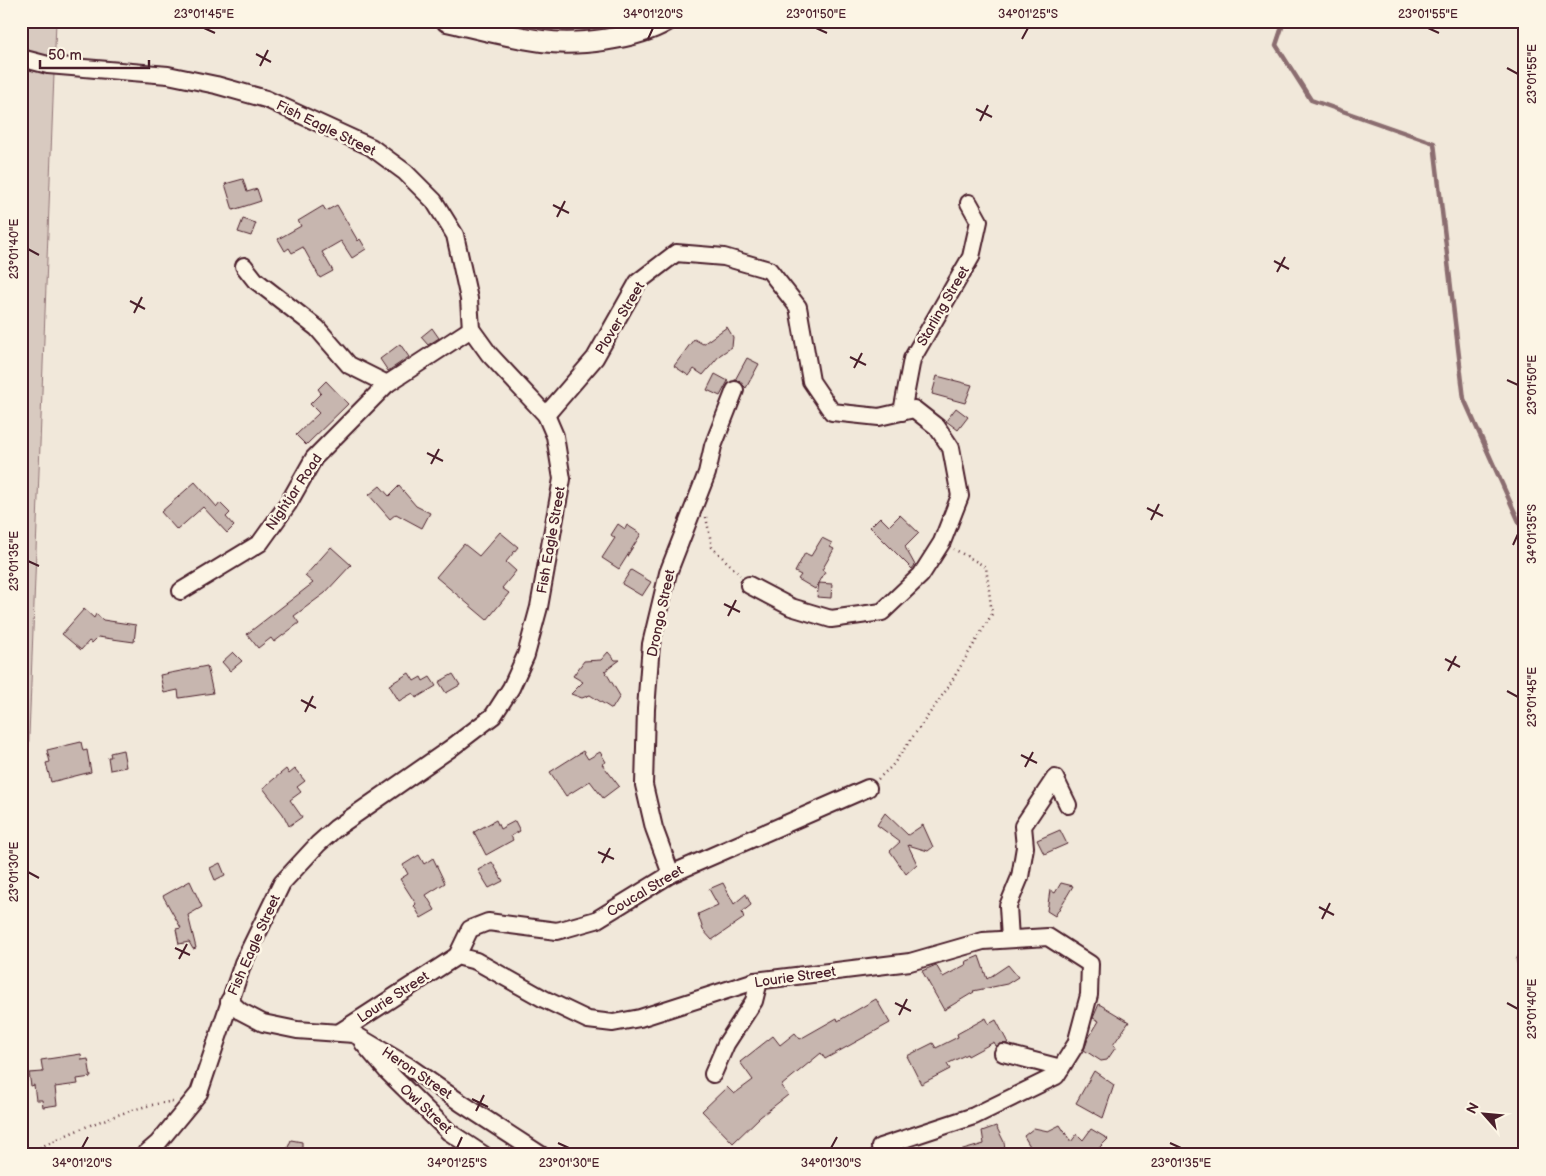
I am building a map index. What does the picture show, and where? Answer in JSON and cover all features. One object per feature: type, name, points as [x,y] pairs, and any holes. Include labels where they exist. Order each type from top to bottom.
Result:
[{"type":"street","points":[[447,21],[543,42],[606,40],[656,27],[666,21]]},
{"type":"street","name":"Fish Eagle Street","points":[[21,58],[48,65],[168,75],[216,85],[266,99],[371,146],[405,172],[434,201],[455,235],[469,299],[471,329],[489,354],[546,415],[555,436],[562,479],[539,607],[526,655],[511,688],[492,716],[451,748],[336,828],[318,844],[282,884],[260,923],[229,1001],[199,1093],[163,1149],[144,1155]]},
{"type":"street","name":"Starling Street","points":[[902,412],[912,360],[971,257],[979,221],[969,203]]},
{"type":"street","name":"Plover Street","points":[[546,415],[595,358],[638,282],[676,253],[724,257],[768,270],[798,306],[811,381],[832,412],[879,417],[914,408],[937,427],[951,448],[960,496],[942,542],[921,576],[882,612],[831,619],[791,607],[749,585]]},
{"type":"street","points":[[244,266],[255,280],[317,328],[349,366],[387,384]]},
{"type":"street","name":"Nightjar Road","points":[[181,591],[260,543],[288,504],[314,458],[387,384],[471,329]]},
{"type":"street","name":"Drongo Street","points":[[671,874],[654,828],[644,785],[651,644],[668,573],[707,474],[713,446],[735,390]]},
{"type":"street","points":[[1010,939],[1008,906],[1020,877],[1025,847],[1024,826],[1055,778],[1068,806]]},
{"type":"street","name":"Coucal Street","points":[[457,956],[470,929],[488,922],[557,932],[596,920],[671,874],[868,788]]},
{"type":"street","name":"Lourie Street","points":[[347,1033],[457,956],[476,961],[544,999],[588,1020],[613,1023],[640,1018],[755,981],[910,962],[983,941],[1048,937],[1090,964],[1088,995],[1076,1044],[1056,1076],[974,1116],[880,1147]]},
{"type":"street","points":[[713,1074],[726,1044],[754,1002],[758,985],[755,981]]},
{"type":"street","points":[[229,1001],[240,1011],[263,1023],[297,1030],[347,1033]]},
{"type":"street","name":"Owl Street","points":[[347,1033],[449,1132],[484,1155]]},
{"type":"street","name":"Heron Street","points":[[347,1033],[408,1066],[461,1104],[541,1155]]},
{"type":"street","points":[[1002,1053],[1061,1068]]},
{"type":"path","points":[[21,489],[27,519],[25,532],[21,535]]},
{"type":"path","points":[[705,512],[712,547],[749,585]]},
{"type":"path","points":[[868,788],[892,766],[947,689],[992,614],[986,567],[942,542]]},
{"type":"path","points":[[21,622],[24,630],[21,657]]},
{"type":"path","points":[[27,1155],[44,1145],[136,1109],[170,1102],[192,1102]]},
{"type":"shaded area","points":[[31,21],[56,21],[21,948],[21,25]]},
{"type":"building","points":[[243,179],[247,192],[257,189],[261,201],[233,210],[225,184]]},
{"type":"building","points":[[337,205],[358,241],[360,239],[366,249],[352,258],[341,241],[322,252],[333,271],[320,278],[303,247],[292,253],[289,248],[285,251],[278,239],[301,226],[298,221],[323,206],[326,211]]},
{"type":"building","points":[[243,219],[256,223],[251,236],[238,232]]},
{"type":"building","points":[[727,327],[733,337],[732,347],[720,355],[703,375],[694,369],[689,376],[674,366],[694,339],[703,344]]},
{"type":"building","points":[[432,328],[439,338],[428,345],[421,337]]},
{"type":"building","points":[[400,344],[409,357],[388,371],[380,359]]},
{"type":"building","points":[[747,358],[759,364],[746,388],[739,381],[735,380]]},
{"type":"building","points":[[715,374],[728,381],[720,396],[707,390]]},
{"type":"building","points":[[937,376],[972,385],[965,403],[932,394]]},
{"type":"building","points":[[326,381],[348,404],[306,445],[296,435],[319,413],[310,404],[321,393],[318,389]]},
{"type":"building","points":[[956,408],[968,417],[958,430],[946,421]]},
{"type":"building","points":[[195,482],[217,507],[220,503],[230,513],[226,517],[234,526],[227,533],[203,507],[177,530],[161,512]]},
{"type":"building","points":[[380,486],[389,496],[399,486],[416,506],[430,513],[422,528],[396,514],[390,519],[369,495]]},
{"type":"building","points":[[900,515],[919,533],[905,547],[915,565],[912,569],[870,527],[880,517],[889,526]]},
{"type":"building","points":[[618,524],[625,529],[627,525],[641,534],[619,569],[602,558],[615,538],[611,535]]},
{"type":"building","points":[[500,532],[518,547],[506,562],[516,571],[502,588],[509,593],[487,620],[436,577],[464,544],[479,556]]},
{"type":"building","points":[[822,538],[832,543],[830,547],[834,549],[822,570],[825,572],[815,589],[798,579],[801,575],[795,572],[805,553],[811,556]]},
{"type":"building","points":[[331,547],[351,565],[325,593],[294,616],[299,623],[274,642],[271,638],[258,648],[247,634],[313,583],[305,576]]},
{"type":"building","points":[[631,570],[651,582],[642,596],[622,584]]},
{"type":"building","points":[[819,583],[832,584],[831,598],[817,597]]},
{"type":"building","points":[[84,609],[94,618],[96,614],[103,620],[136,625],[134,642],[98,637],[92,643],[89,641],[81,650],[62,634]]},
{"type":"building","points":[[233,652],[242,661],[230,671],[222,662]]},
{"type":"building","points":[[608,652],[615,660],[620,660],[605,671],[620,696],[612,709],[590,695],[582,698],[571,694],[583,682],[573,676],[584,661],[601,660]]},
{"type":"building","points":[[207,666],[213,693],[179,698],[178,690],[164,693],[160,675]]},
{"type":"building","points":[[409,673],[414,681],[421,677],[423,681],[430,677],[436,686],[416,698],[413,693],[399,701],[389,685]]},
{"type":"building","points":[[453,674],[460,685],[446,693],[439,682]]},
{"type":"building","points":[[81,742],[83,751],[87,750],[91,772],[51,782],[46,763],[50,762],[47,750]]},
{"type":"building","points":[[123,750],[126,767],[110,770],[108,757],[111,757],[110,753]]},
{"type":"building","points":[[583,751],[588,759],[600,752],[606,762],[602,764],[619,786],[603,798],[590,781],[566,796],[550,772]]},
{"type":"building","points":[[286,769],[289,774],[295,769],[305,781],[297,787],[301,792],[290,800],[302,817],[289,826],[283,814],[263,788]]},
{"type":"building","points":[[885,813],[908,835],[923,825],[933,847],[928,851],[908,845],[917,864],[906,874],[890,851],[900,842],[877,825]]},
{"type":"building","points":[[496,820],[500,829],[515,821],[520,831],[511,836],[513,840],[486,855],[474,832]]},
{"type":"building","points":[[1060,830],[1067,844],[1044,854],[1037,840]]},
{"type":"building","points":[[419,855],[424,864],[433,858],[445,883],[426,895],[435,910],[421,918],[414,906],[416,904],[400,879],[408,874],[403,865]]},
{"type":"building","points":[[492,862],[503,881],[489,888],[478,870]]},
{"type":"building","points":[[220,863],[225,875],[215,880],[210,868]]},
{"type":"building","points":[[190,881],[202,907],[188,915],[196,948],[193,949],[189,942],[179,944],[176,929],[181,928],[163,896]]},
{"type":"building","points":[[723,883],[734,904],[746,894],[751,905],[742,912],[744,918],[712,940],[703,930],[698,914],[718,905],[709,889]]},
{"type":"building","points":[[1061,883],[1073,886],[1055,916],[1047,911],[1050,890],[1055,893]]},
{"type":"building","points":[[979,956],[987,979],[1008,965],[1018,977],[1007,984],[973,991],[944,1010],[922,971],[936,965],[943,977],[967,964],[965,962]]},
{"type":"building","points":[[876,999],[890,1023],[825,1059],[821,1053],[781,1086],[788,1095],[760,1117],[733,1143],[702,1111],[727,1087],[734,1094],[753,1080],[740,1062],[773,1036],[780,1045],[795,1033],[800,1039],[837,1018],[838,1021]]},
{"type":"building","points":[[1099,1004],[1129,1022],[1113,1045],[1116,1047],[1107,1060],[1101,1061],[1084,1050],[1088,1039],[1099,1021],[1093,1018]]},
{"type":"building","points":[[986,1018],[989,1024],[996,1020],[1008,1043],[996,1046],[994,1042],[968,1056],[967,1054],[947,1064],[950,1069],[921,1084],[907,1056],[933,1043],[936,1048],[958,1037],[957,1034]]},
{"type":"building","points":[[81,1054],[82,1060],[88,1059],[91,1077],[77,1079],[78,1084],[55,1087],[57,1105],[43,1107],[42,1100],[36,1100],[34,1085],[31,1086],[29,1073],[43,1072],[41,1060]]},
{"type":"building","points":[[1094,1071],[1114,1085],[1103,1118],[1076,1103]]},
{"type":"building","points":[[1060,1125],[1071,1142],[1077,1134],[1083,1140],[1091,1129],[1108,1139],[1092,1155],[1035,1155],[1024,1136],[1034,1128],[1048,1131]]},
{"type":"building","points":[[996,1126],[1004,1142],[1006,1155],[956,1155],[956,1152],[984,1144],[982,1131]]},
{"type":"building","points":[[291,1140],[302,1142],[302,1155],[285,1155]]},
{"type":"waterway","points":[[1284,21],[1276,45],[1311,100],[1434,143],[1464,399],[1525,535]]},
{"type":"waterway","points":[[1525,948],[1518,960],[1525,985]]}]
